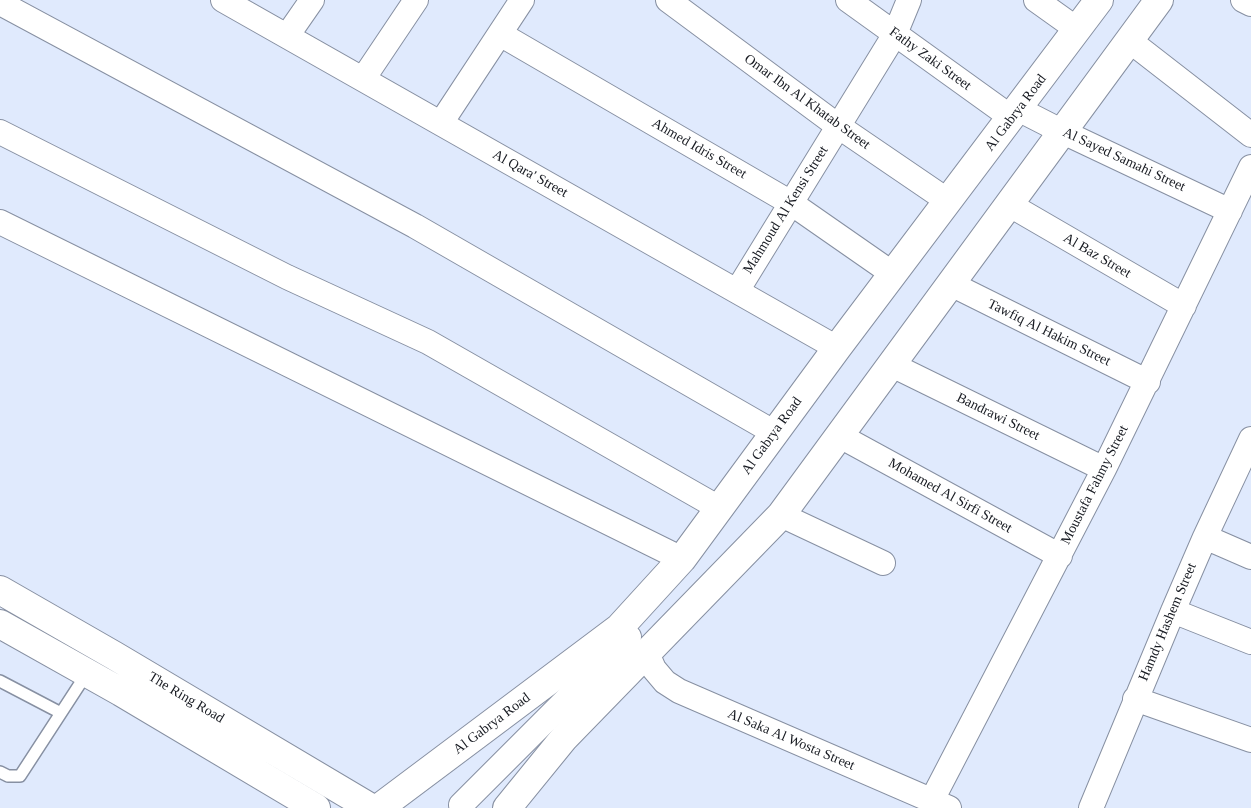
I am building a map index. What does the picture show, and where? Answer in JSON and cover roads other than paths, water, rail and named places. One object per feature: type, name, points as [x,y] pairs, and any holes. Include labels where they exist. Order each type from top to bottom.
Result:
[{"type":"main road","name":"Al Gabrya Road","points":[[507,808],[564,738],[632,640],[682,559],[719,508],[1099,0]]},
{"type":"main road","name":"Al Gabrya Road","points":[[379,808],[632,640],[781,515],[1159,0]]},
{"type":"main road","name":"The Ring Road","points":[[0,590],[371,808]]},
{"type":"main road","name":"The Ring Road","points":[[0,624],[316,808]]},
{"type":"street","points":[[287,36],[312,0]]},
{"type":"street","points":[[363,79],[416,0]]},
{"type":"street","points":[[440,123],[522,0]]},
{"type":"street","name":"Omar Ibn Al Khatab Street","points":[[668,0],[838,126],[948,201]]},
{"type":"street","name":"Fathy Zaki Street","points":[[848,0],[895,34],[1015,114]]},
{"type":"street","name":"Mahmoud Al Kensi Street","points":[[737,291],[895,34],[909,0]]},
{"type":"street","points":[[1036,0],[1078,30]]},
{"type":"street","points":[[1243,0],[1251,4]]},
{"type":"street","name":"Al Qara' Street","points":[[227,1],[837,348]]},
{"type":"street","points":[[0,2],[415,226],[775,433]]},
{"type":"street","name":"Ahmed Idris Street","points":[[500,34],[791,203],[893,274]]},
{"type":"street","points":[[1130,42],[1251,135]]},
{"type":"street","name":"Al Sayed Samahi Street","points":[[1015,114],[1063,132],[1230,211]]},
{"type":"street","points":[[0,132],[288,277],[428,342],[719,508]]},
{"type":"street","name":"Moustafa Fahmy Street","points":[[941,804],[1060,556],[1148,382],[1251,167]]},
{"type":"street","name":"Al Baz Street","points":[[1010,205],[1184,306]]},
{"type":"street","points":[[0,222],[682,559]]},
{"type":"street","name":"Tawfiq Al Hakim Street","points":[[951,284],[1148,382]]},
{"type":"street","name":"Bandrawi Street","points":[[892,365],[1104,469]]},
{"type":"street","name":"Mohamed Al Sirfi Street","points":[[840,436],[1060,556]]},
{"type":"street","name":"Hamdy Hashem Street","points":[[1091,808],[1135,699],[1205,537],[1248,452]]},
{"type":"street","points":[[781,515],[883,563]]},
{"type":"street","points":[[1205,537],[1251,557]]},
{"type":"street","points":[[1173,611],[1251,642]]},
{"type":"street","points":[[461,805],[632,640]]},
{"type":"street","name":"Al Saka Al Wosta Street","points":[[632,640],[665,682],[679,692],[941,804]]},
{"type":"street","points":[[1135,699],[1251,740]]},
{"type":"lane","points":[[0,772],[8,776],[20,776],[87,673]]},
{"type":"lane","points":[[0,681],[61,713]]}]
